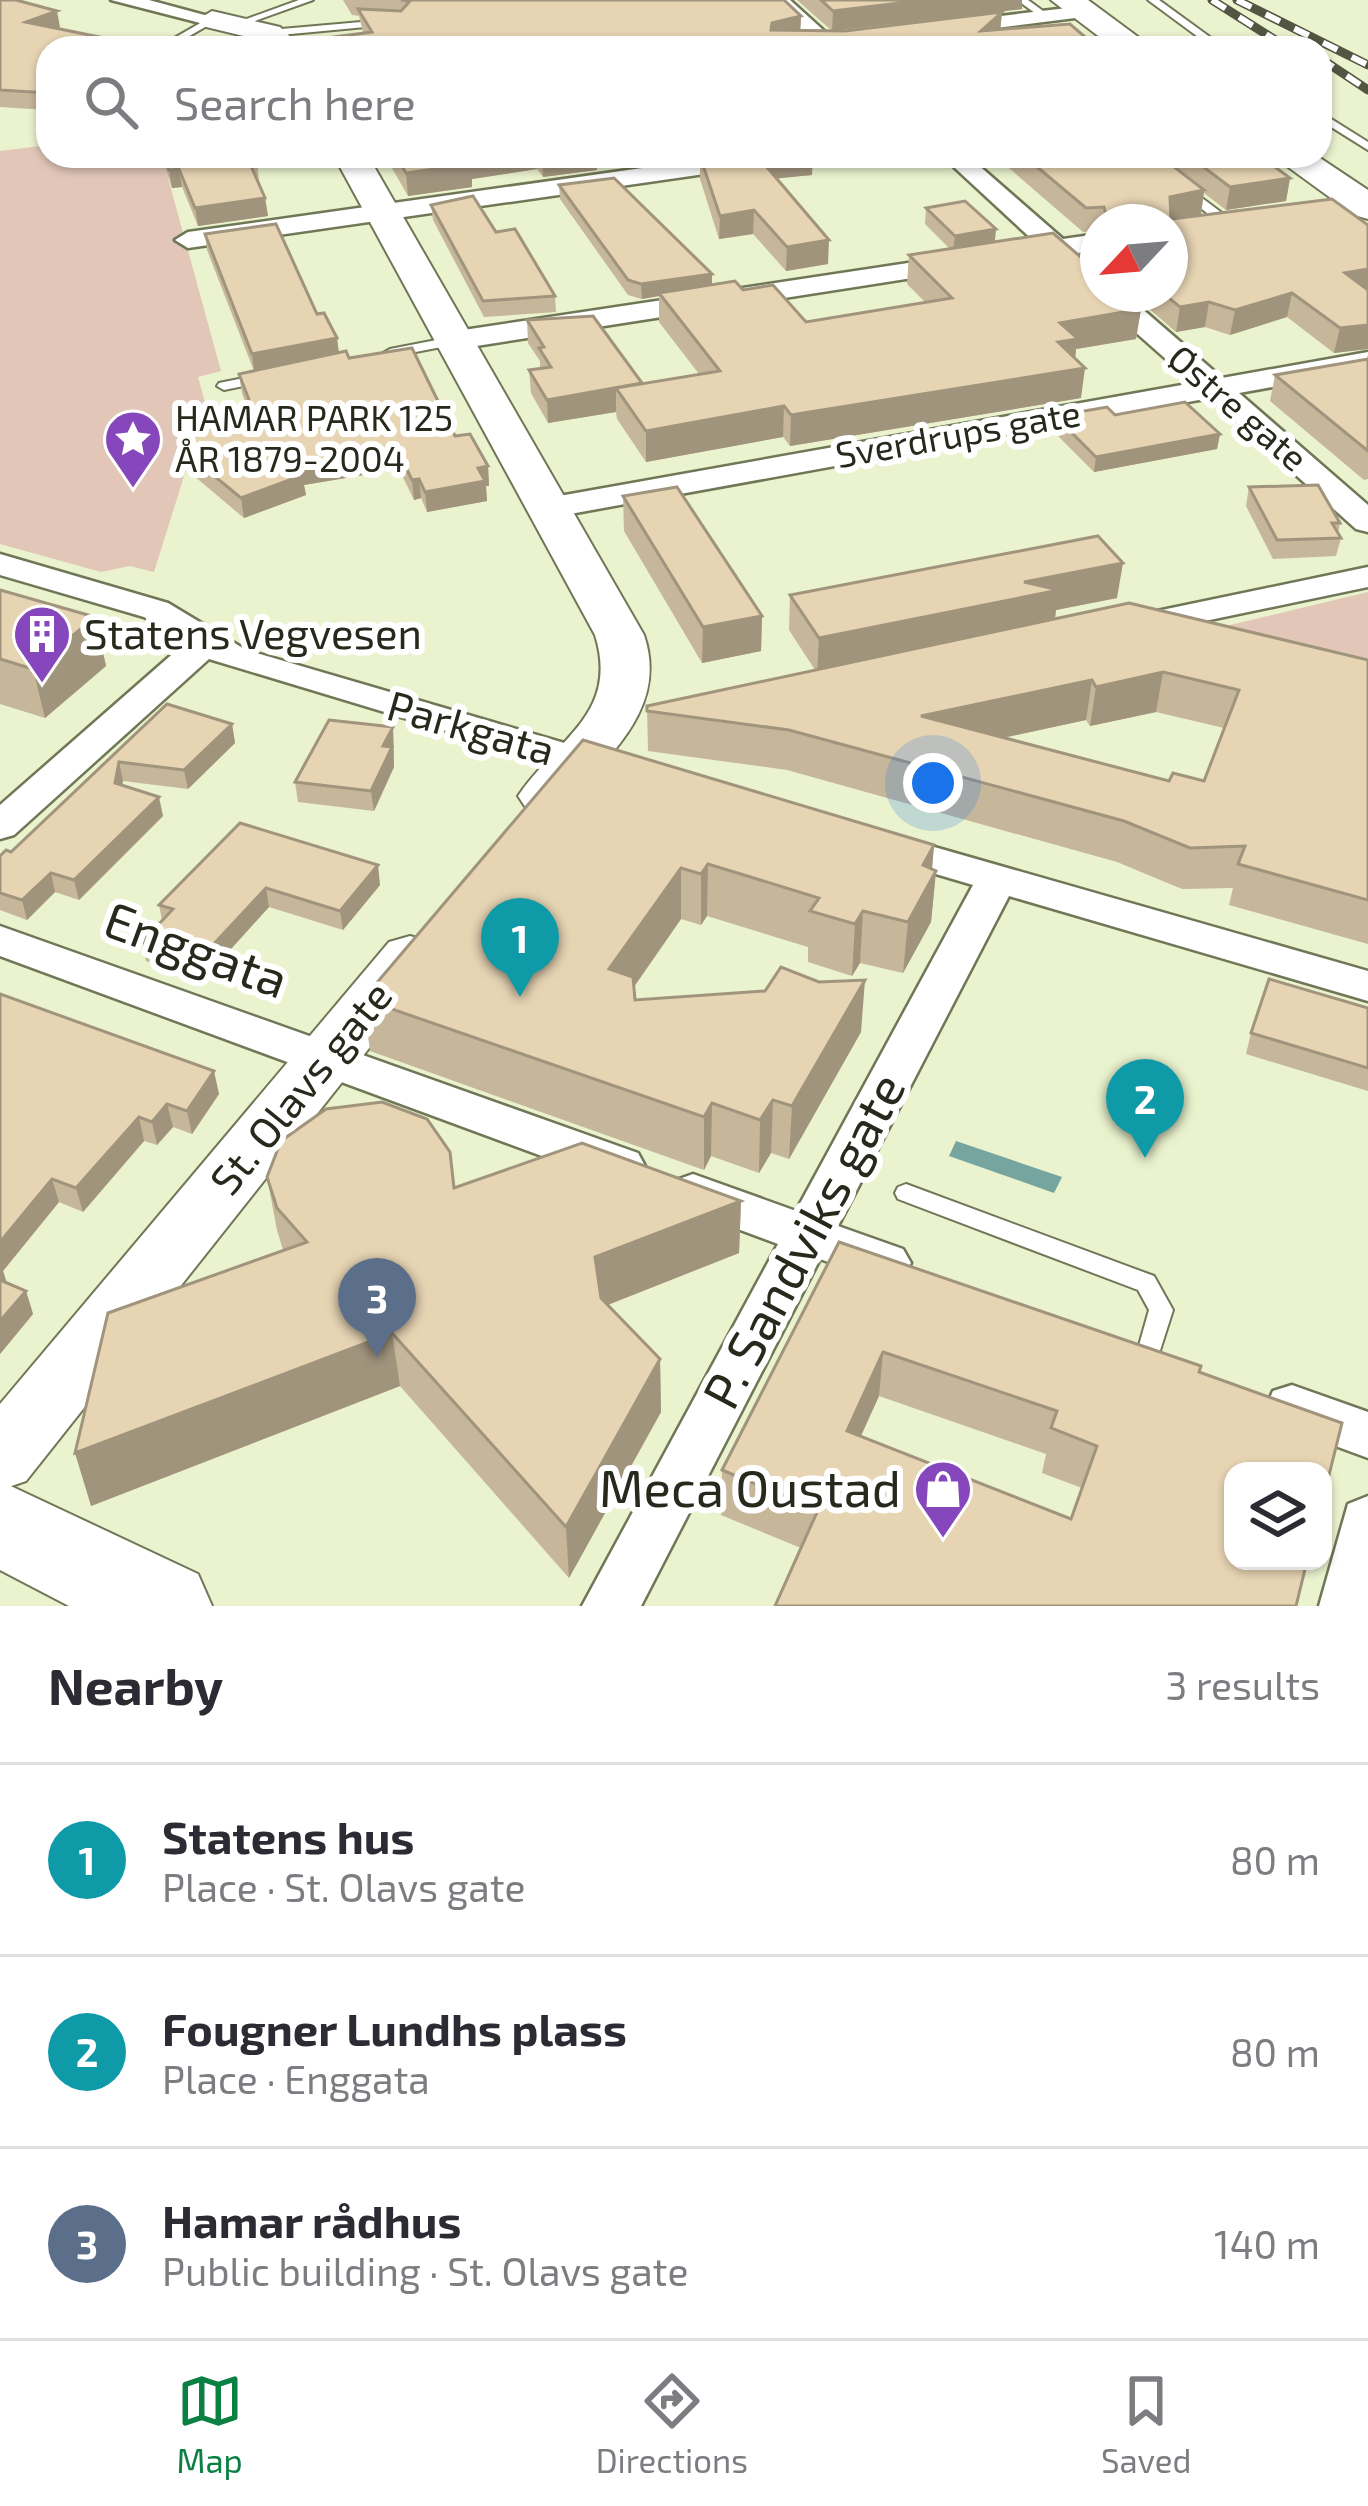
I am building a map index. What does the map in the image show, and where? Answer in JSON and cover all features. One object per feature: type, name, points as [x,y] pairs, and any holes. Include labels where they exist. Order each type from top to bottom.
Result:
[{"type":"highway","points":[[0,1523],[164,1606]]},
{"type":"main road","points":[[1065,9],[1114,36]]},
{"type":"main road","points":[[223,22],[264,36]]},
{"type":"main road","points":[[358,168],[610,611],[629,657],[627,692],[639,709],[577,759],[501,849]]},
{"type":"main road","points":[[1311,168],[1365,203]]},
{"type":"main road","name":"St. Olavs gate","points":[[0,1458],[442,918]]},
{"type":"street","points":[[121,0],[223,22]]},
{"type":"street","points":[[778,0],[825,36]]},
{"type":"street","points":[[936,29],[1065,9]]},
{"type":"street","points":[[188,239],[636,168]]},
{"type":"street","points":[[967,168],[1080,269]]},
{"type":"street","points":[[1312,209],[1365,203]]},
{"type":"street","points":[[1189,228],[1237,220]]},
{"type":"street","points":[[457,340],[1080,245]]},
{"type":"street","name":"Østre gate","points":[[1129,312],[1368,522]]},
{"type":"street","name":"Sverdrups gate","points":[[548,508],[746,479],[1368,361]]},
{"type":"street","name":"Parkgata","points":[[0,565],[156,610],[232,658],[638,776]]},
{"type":"street","points":[[1102,633],[1368,577]]},
{"type":"street","points":[[0,826],[206,643]]},
{"type":"street","points":[[841,833],[1368,986]]},
{"type":"street","name":"P. Sandviks gate","points":[[611,1606],[998,877]]},
{"type":"street","name":"Enggata","points":[[0,940],[932,1279]]},
{"type":"street","points":[[1258,1395],[1368,1435]]},
{"type":"street","points":[[1348,1606],[1368,1521]]},
{"type":"lane","points":[[190,36],[223,22],[308,0]]},
{"type":"lane","points":[[1022,0],[1065,9]]},
{"type":"lane","points":[[1153,0],[1203,36]]},
{"type":"lane","points":[[305,36],[366,21],[403,25]]},
{"type":"lane","points":[[1332,123],[1368,147]]},
{"type":"lane","points":[[1172,180],[1237,220]]},
{"type":"lane","points":[[366,357],[457,340]]},
{"type":"lane","points":[[224,386],[284,374]]},
{"type":"lane","points":[[906,1193],[1146,1283],[1161,1310],[1148,1356]]},
{"type":"shaded area","points":[[36,146],[36,168],[165,168],[221,371],[198,377],[206,406],[154,572],[130,566],[101,572],[0,544],[0,151]]},
{"type":"shaded area","points":[[1368,592],[1368,670],[1209,630]]},
{"type":"water","points":[[956,1141],[1062,1177],[1054,1193],[949,1156]]},
{"type":"building","points":[[0,0],[57,11],[26,22],[94,36],[36,36],[36,92],[0,90]]},
{"type":"building","points":[[401,0],[784,0],[801,16],[772,23],[771,30],[845,31],[1002,12],[981,31],[1070,24],[1084,36],[342,36],[372,32],[358,9],[401,11],[410,1]]},
{"type":"building","points":[[821,0],[925,0],[833,11]]},
{"type":"building","points":[[168,168],[252,168],[265,198],[195,208],[179,169]]},
{"type":"building","points":[[403,168],[442,168],[406,173]]},
{"type":"building","points":[[704,168],[768,168],[829,240],[787,247],[754,210],[720,216]]},
{"type":"building","points":[[1038,168],[1176,168],[1204,190],[1170,197],[1170,204],[1081,204]]},
{"type":"building","points":[[1205,168],[1276,168],[1290,178],[1230,187]]},
{"type":"building","points":[[614,178],[712,274],[641,284],[628,280],[559,185]]},
{"type":"building","points":[[473,196],[496,232],[515,229],[555,296],[483,301],[431,205]]},
{"type":"building","points":[[1332,199],[1368,225],[1368,269],[1345,273],[1368,290],[1368,325],[1340,328],[1292,293],[1235,310],[1209,302],[1188,306],[1188,217]]},
{"type":"building","points":[[965,201],[996,229],[955,236],[926,208]]},
{"type":"building","points":[[276,224],[317,314],[324,313],[337,338],[252,354],[205,234]]},
{"type":"building","points":[[1053,233],[1080,256],[1080,312],[1124,312],[1060,323],[1078,339],[1058,342],[1085,368],[791,415],[784,406],[646,431],[616,388],[720,371],[659,293],[735,281],[743,290],[773,285],[806,322],[952,298],[909,255]]},
{"type":"building","points":[[593,316],[642,383],[547,400],[529,370],[551,367],[527,320]]},
{"type":"building","points":[[412,348],[455,436],[470,434],[488,466],[478,468],[485,481],[425,492],[419,479],[412,480],[397,449],[292,467],[303,475],[241,498],[184,451],[198,410],[253,410],[239,374],[346,351],[349,358]]},
{"type":"building","points":[[1368,359],[1368,451],[1275,375]]},
{"type":"building","points":[[1185,402],[1220,434],[1096,457],[1055,416],[1107,407],[1115,415]]},
{"type":"building","points":[[1318,485],[1340,523],[1332,523],[1341,538],[1277,540],[1249,487]]},
{"type":"building","points":[[677,487],[762,616],[703,627],[623,496]]},
{"type":"building","points":[[1098,536],[1123,563],[1024,582],[1059,590],[819,638],[790,595]]},
{"type":"building","points":[[0,590],[95,617],[33,669],[0,659]]},
{"type":"building","points":[[1129,603],[1368,660],[1368,900],[1238,864],[1245,846],[1190,848],[1124,821],[789,730],[647,711],[647,706]],"holes":[[[1163,672],[1239,690],[1204,781],[1173,773],[1169,781],[921,716],[1092,680],[1096,687]]]},
{"type":"building","points":[[167,704],[232,724],[184,770],[119,762],[115,783],[159,797],[74,880],[51,873],[22,900],[0,893],[0,856],[11,852]]},
{"type":"building","points":[[329,720],[393,727],[383,746],[392,747],[371,791],[295,782]]},
{"type":"building","points":[[583,740],[934,845],[923,865],[936,871],[908,922],[863,911],[855,924],[810,911],[819,898],[708,864],[701,874],[681,868],[609,969],[633,977],[635,1000],[765,991],[781,967],[819,982],[865,980],[792,1106],[773,1100],[760,1120],[712,1103],[704,1117],[363,999]]},
{"type":"building","points":[[240,823],[378,865],[340,911],[266,888],[198,961],[142,942],[173,909],[159,905]]},
{"type":"building","points":[[1269,979],[1368,1008],[1368,1068],[1251,1033]]},
{"type":"building","points":[[0,994],[214,1071],[187,1111],[167,1104],[152,1122],[139,1117],[76,1188],[52,1179],[0,1242]]},
{"type":"building","points":[[382,1102],[427,1119],[450,1152],[454,1188],[582,1143],[741,1201],[595,1257],[601,1298],[660,1359],[566,1527],[392,1333],[75,1453],[108,1313],[307,1242],[277,1208],[267,1177],[281,1141],[326,1109]]},
{"type":"building","points":[[839,1242],[1201,1366],[1199,1372],[1342,1423],[1332,1463],[1224,1462],[1224,1570],[1305,1570],[1296,1606],[775,1606],[818,1510],[722,1470]],"holes":[[[883,1352],[1057,1411],[1051,1428],[1097,1446],[1071,1519],[847,1431]]]},
{"type":"building","points":[[0,1280],[26,1291],[0,1321]]},
{"type":"railway","points":[[1212,0],[1269,36]]},
{"type":"railway","points":[[1237,0],[1310,36]]},
{"type":"railway","points":[[1332,47],[1368,65]]},
{"type":"railway","points":[[1332,66],[1368,90]]},
{"type":"place","name":"HAMAR PARK 125 ÅR 1879-2004","points":[[133,490]]},
{"type":"place","name":"Statens Vegvesen","points":[[42,685]]},
{"type":"place","name":"Statens hus","points":[[520,997]]},
{"type":"place","name":"Fougner Lundhs plass","points":[[1145,1158]]},
{"type":"place","name":"Hamar rådhus","points":[[377,1357]]},
{"type":"place","name":"Meca Oustad","points":[[943,1540]]}]
